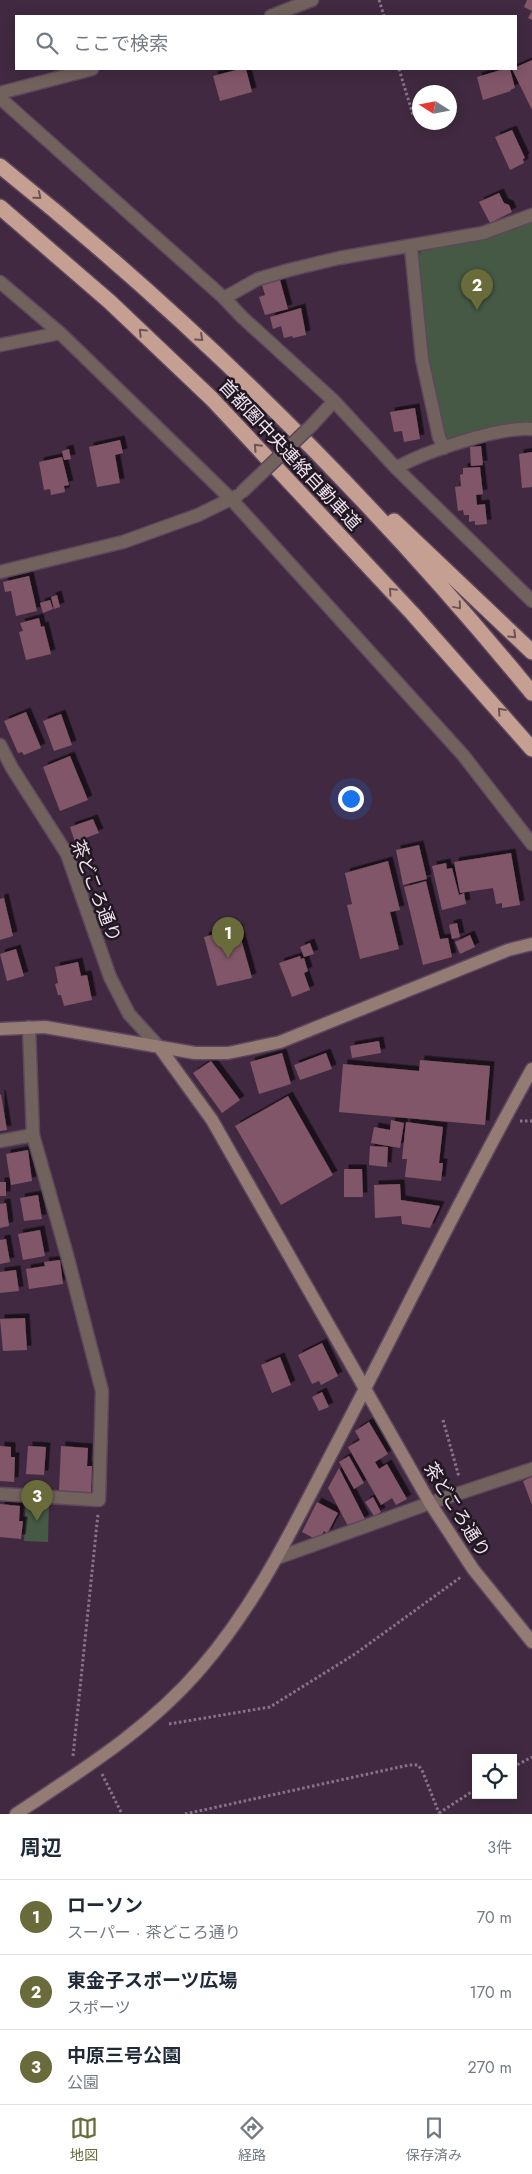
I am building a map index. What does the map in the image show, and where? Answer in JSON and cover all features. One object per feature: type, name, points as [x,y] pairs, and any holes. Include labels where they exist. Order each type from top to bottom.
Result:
[{"type":"highway","name":"首都圏中央連絡自動車道","points":[[0,166],[133,278],[237,372],[365,502],[444,590],[532,693]]},
{"type":"highway","name":"首都圏中央連絡自動車道","points":[[0,207],[110,302],[212,399],[412,613],[532,749]]},
{"type":"highway","points":[[237,372],[532,652]]},
{"type":"street","points":[[274,15],[312,0]]},
{"type":"street","points":[[0,93],[88,70]]},
{"type":"street","points":[[0,98],[224,298],[242,318],[334,401],[396,468],[532,600]]},
{"type":"street","points":[[224,298],[258,279],[288,270],[339,258],[483,233],[532,215]]},
{"type":"street","points":[[411,247],[422,359],[439,437],[444,448]]},
{"type":"street","points":[[0,282],[60,333],[237,496],[463,755],[532,844]]},
{"type":"street","points":[[0,345],[60,333]]},
{"type":"street","points":[[0,572],[123,542],[198,515],[237,496],[312,425],[334,401]]},
{"type":"street","points":[[396,468],[413,458],[480,437],[532,429]]},
{"type":"street","name":"茶どころ通り","points":[[0,745],[12,768],[67,854],[110,976],[129,1014],[160,1048],[212,1120],[430,1503],[473,1569],[532,1642]]},
{"type":"street","points":[[0,1029],[45,1027],[195,1053],[228,1053],[280,1042],[508,950],[532,944]]},
{"type":"street","points":[[0,1494],[99,1500],[102,1390],[68,1255],[33,1135],[30,1027]]},
{"type":"street","points":[[16,1814],[94,1762],[159,1712],[200,1670],[235,1626],[276,1558],[366,1388],[444,1232],[532,1070]]},
{"type":"street","points":[[0,1141],[33,1135]]},
{"type":"street","points":[[276,1558],[532,1469]]},
{"type":"path","points":[[380,0],[384,15]]},
{"type":"path","points":[[399,70],[412,112]]},
{"type":"path","points":[[442,1420],[463,1492]]},
{"type":"path","points":[[72,1777],[99,1500]]},
{"type":"path","points":[[167,1724],[270,1707],[355,1654],[473,1569]]},
{"type":"path","points":[[517,1766],[532,1757]]},
{"type":"path","points":[[94,1762],[112,1791],[122,1814]]},
{"type":"path","points":[[185,1814],[409,1764],[418,1765],[422,1770],[438,1814],[472,1792]]},
{"type":"green space","points":[[532,219],[532,424],[452,441],[445,437],[429,362],[417,258],[423,248]]},
{"type":"green space","points":[[26,1500],[49,1502],[48,1542],[24,1541]]},
{"type":"building","points":[[527,0],[532,0],[532,11],[524,7]]},
{"type":"building","points":[[532,11],[532,20],[528,18]]},
{"type":"building","points":[[532,60],[532,110],[512,70],[517,70],[517,67]]},
{"type":"building","points":[[236,70],[246,70],[252,92],[220,101],[213,76]]},
{"type":"building","points":[[501,70],[510,70],[515,88],[483,100],[477,77]]},
{"type":"building","points":[[512,130],[525,158],[523,159],[524,163],[510,170],[495,137]]},
{"type":"building","points":[[499,193],[504,203],[509,205],[512,212],[490,223],[479,202]]},
{"type":"building","points":[[280,280],[288,309],[265,315],[259,297],[265,295],[262,285]]},
{"type":"building","points":[[301,308],[306,335],[284,338],[281,326],[273,329],[270,317]]},
{"type":"building","points":[[415,408],[420,439],[404,442],[402,431],[394,432],[390,412]]},
{"type":"building","points":[[120,440],[123,453],[115,455],[120,483],[97,487],[89,447]]},
{"type":"building","points":[[481,446],[483,465],[471,466],[470,447]]},
{"type":"building","points":[[69,449],[71,459],[64,460],[62,451]]},
{"type":"building","points":[[532,452],[532,487],[522,488],[519,454]]},
{"type":"building","points":[[62,457],[69,485],[64,486],[65,492],[51,495],[50,489],[44,490],[39,462]]},
{"type":"building","points":[[480,467],[483,494],[476,495],[477,505],[485,504],[487,524],[475,525],[475,521],[469,522],[469,515],[464,515],[463,510],[458,511],[455,487],[461,486],[460,475],[463,474],[463,468]]},
{"type":"building","points":[[29,576],[37,611],[16,616],[11,591],[5,592],[3,582]]},
{"type":"building","points":[[57,595],[60,607],[54,609],[51,597]]},
{"type":"building","points":[[50,600],[53,609],[43,613],[40,603]]},
{"type":"building","points":[[39,618],[41,627],[44,626],[51,654],[26,660],[19,632],[23,631],[20,623]]},
{"type":"building","points":[[26,712],[41,748],[24,755],[22,752],[18,753],[4,721]]},
{"type":"building","points":[[61,714],[72,745],[54,751],[43,721]]},
{"type":"building","points":[[70,756],[88,800],[60,811],[43,767]]},
{"type":"building","points":[[93,819],[99,833],[75,842],[70,827]]},
{"type":"building","points":[[419,845],[427,879],[403,885],[396,850]]},
{"type":"building","points":[[511,853],[520,905],[502,908],[502,903],[496,904],[493,888],[460,893],[454,862]]},
{"type":"building","points":[[388,861],[400,910],[390,912],[399,949],[360,959],[347,905],[352,904],[345,873]]},
{"type":"building","points":[[446,863],[447,869],[452,868],[459,895],[464,893],[466,904],[442,910],[432,866]]},
{"type":"building","points":[[426,881],[440,939],[448,938],[452,957],[423,965],[404,887]]},
{"type":"building","points":[[4,898],[13,936],[0,940],[0,899]]},
{"type":"building","points":[[457,923],[460,937],[452,939],[449,925]]},
{"type":"building","points":[[238,928],[252,978],[217,986],[204,937]]},
{"type":"building","points":[[470,935],[475,947],[460,954],[455,942]]},
{"type":"building","points":[[310,943],[314,954],[304,957],[300,947]]},
{"type":"building","points":[[16,949],[24,976],[7,981],[0,954]]},
{"type":"building","points":[[300,956],[301,959],[304,958],[308,971],[304,973],[310,990],[292,997],[279,963]]},
{"type":"building","points":[[78,962],[81,976],[87,975],[92,1000],[64,1006],[55,984],[58,983],[55,967]]},
{"type":"building","points":[[379,1041],[381,1053],[352,1058],[350,1046]]},
{"type":"building","points":[[282,1053],[291,1084],[259,1094],[250,1062]]},
{"type":"building","points":[[326,1053],[332,1069],[300,1080],[294,1065]]},
{"type":"building","points":[[420,1060],[490,1066],[485,1125],[339,1112],[343,1064],[419,1071]]},
{"type":"building","points":[[211,1061],[240,1100],[222,1113],[193,1073]]},
{"type":"building","points":[[0,1095],[7,1130],[0,1131]]},
{"type":"building","points":[[288,1096],[333,1175],[281,1205],[235,1126]]},
{"type":"building","points":[[391,1120],[404,1123],[400,1148],[371,1143],[374,1127],[390,1130]]},
{"type":"building","points":[[406,1122],[443,1127],[439,1163],[443,1163],[441,1181],[405,1177],[407,1159],[402,1159]]},
{"type":"building","points":[[370,1146],[388,1147],[387,1167],[369,1165]]},
{"type":"building","points":[[28,1150],[32,1181],[11,1185],[6,1154]]},
{"type":"building","points":[[344,1169],[362,1169],[363,1197],[344,1197]]},
{"type":"building","points":[[0,1182],[6,1182],[6,1196],[0,1196]]},
{"type":"building","points":[[400,1184],[401,1200],[440,1206],[430,1228],[402,1224],[401,1216],[375,1218],[374,1185]]},
{"type":"building","points":[[38,1195],[42,1219],[24,1221],[20,1198]]},
{"type":"building","points":[[6,1203],[9,1226],[0,1228],[0,1204]]},
{"type":"building","points":[[40,1230],[45,1256],[23,1260],[18,1234]]},
{"type":"building","points":[[6,1239],[10,1262],[0,1264],[0,1240]]},
{"type":"building","points":[[60,1260],[63,1284],[29,1289],[26,1269],[45,1266],[44,1262]]},
{"type":"building","points":[[16,1270],[19,1291],[0,1293],[0,1272]]},
{"type":"building","points":[[25,1318],[27,1350],[3,1351],[0,1319]]},
{"type":"building","points":[[322,1343],[338,1376],[321,1385],[319,1381],[312,1384],[298,1355]]},
{"type":"building","points":[[280,1357],[291,1385],[272,1393],[261,1365]]},
{"type":"building","points":[[322,1392],[329,1407],[319,1411],[312,1397]]},
{"type":"building","points":[[369,1422],[388,1454],[375,1462],[379,1469],[387,1464],[407,1499],[396,1505],[392,1498],[381,1505],[348,1447],[360,1440],[355,1431]]},
{"type":"building","points":[[0,1446],[11,1447],[11,1457],[15,1457],[14,1482],[0,1481]]},
{"type":"building","points":[[28,1446],[46,1447],[44,1475],[26,1474]]},
{"type":"building","points":[[61,1446],[88,1448],[87,1466],[92,1466],[91,1493],[59,1491]]},
{"type":"building","points":[[349,1456],[364,1483],[354,1489],[339,1462]]},
{"type":"building","points":[[339,1468],[365,1519],[349,1528],[328,1488]]},
{"type":"building","points":[[532,1477],[532,1505],[523,1481]]},
{"type":"building","points":[[373,1497],[381,1512],[374,1516],[365,1502]]},
{"type":"building","points":[[317,1502],[338,1513],[327,1534],[324,1531],[319,1541],[302,1532]]},
{"type":"building","points":[[0,1504],[20,1506],[19,1521],[23,1521],[21,1539],[0,1537]]},
{"type":"place","name":"東金子スポーツ広場","points":[[477,310]]},
{"type":"place","name":"ローソン","points":[[228,958]]},
{"type":"place","name":"中原三号公園","points":[[37,1521]]}]
